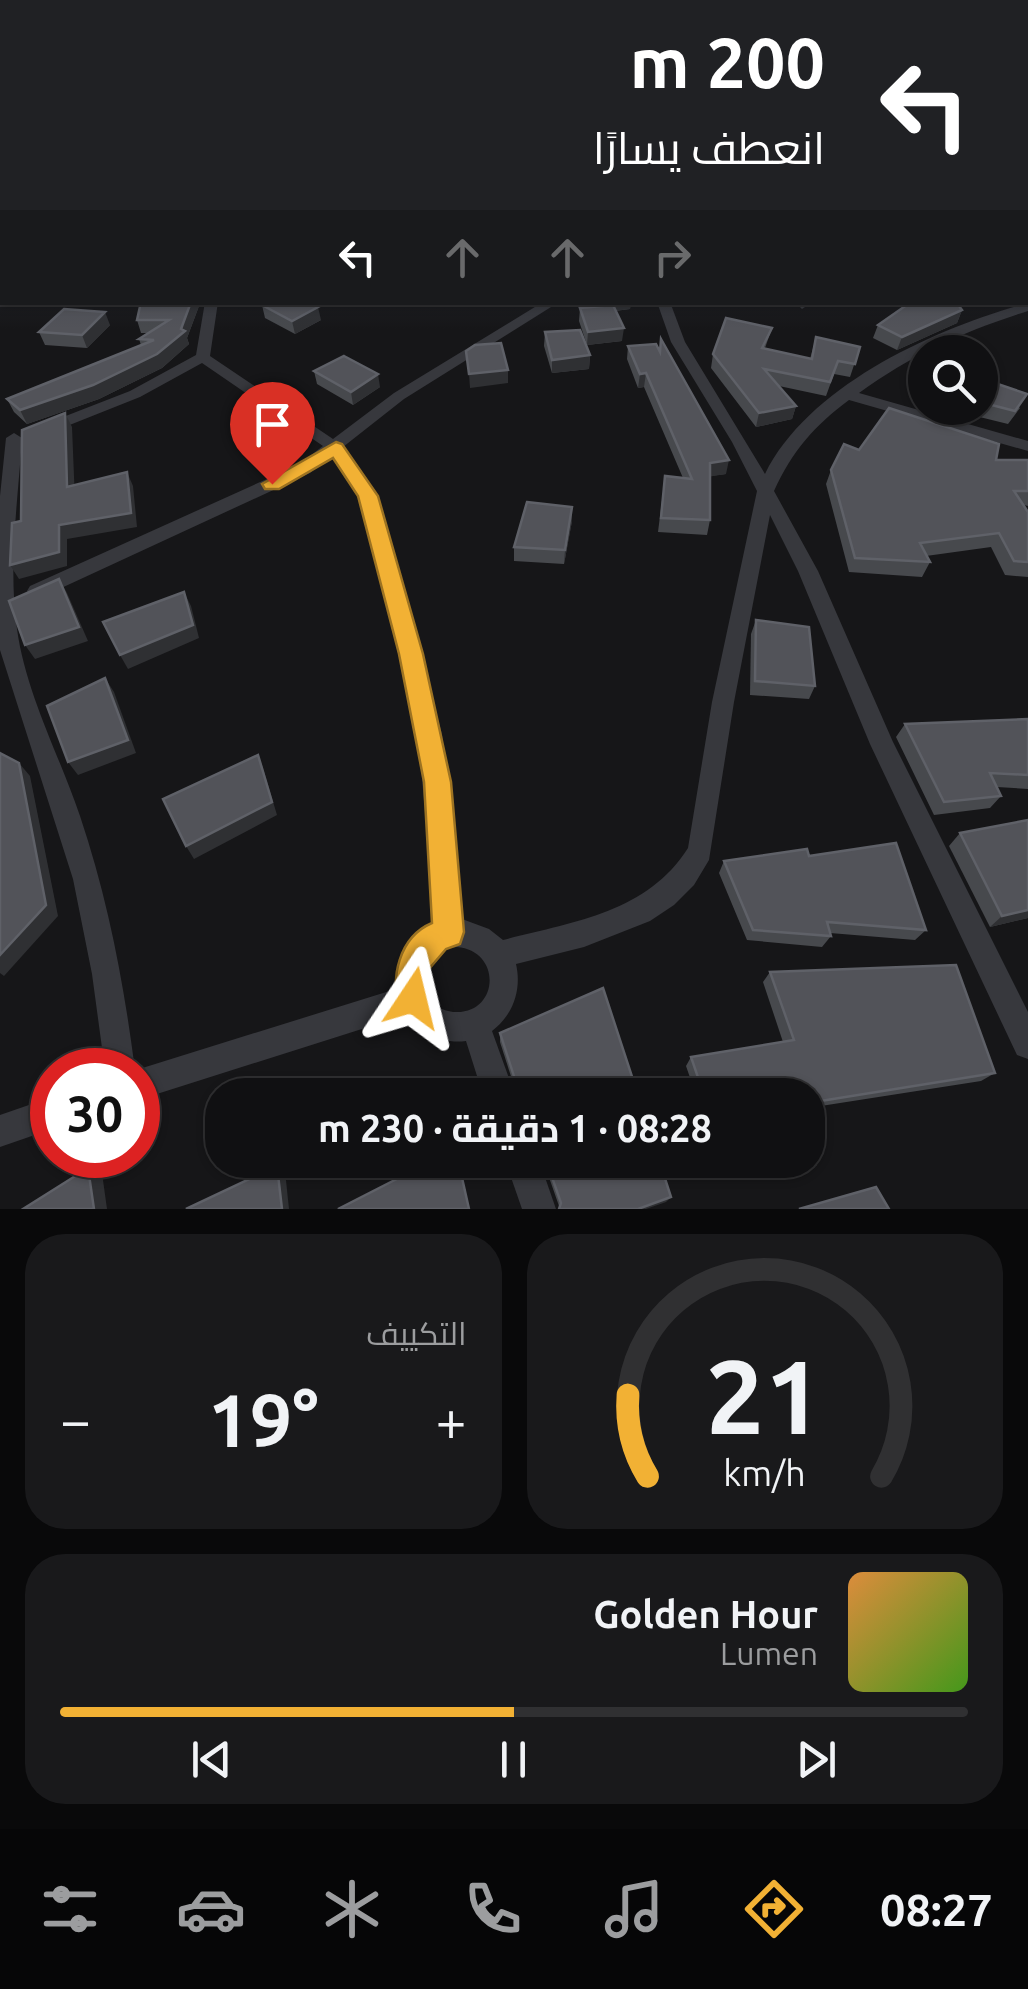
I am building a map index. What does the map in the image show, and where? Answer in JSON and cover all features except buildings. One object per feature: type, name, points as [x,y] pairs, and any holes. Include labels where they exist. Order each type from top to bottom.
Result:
[{"type":"street","points":[[202,357],[211,305]]},
{"type":"street","points":[[2,607],[304,469],[400,396],[547,305]]},
{"type":"street","points":[[664,305],[678,342],[766,490],[818,592],[882,744],[1028,1044]]},
{"type":"street","points":[[498,955],[634,914],[656,904],[690,874],[700,851],[723,702],[766,490],[796,438],[845,394],[974,316],[1028,307]]},
{"type":"street","points":[[117,1048],[92,899],[14,662],[2,607],[7,440],[82,418],[202,357]]},
{"type":"street","points":[[202,357],[336,448],[368,496],[430,734],[448,932]]},
{"type":"street","points":[[845,394],[1028,446]]},
{"type":"street","points":[[448,932],[477,935],[498,955],[503,986],[498,1002],[474,1024],[459,1029],[443,1027],[429,1020],[413,998],[411,977],[415,961],[435,938],[448,932]]},
{"type":"street","points":[[160,1078],[413,998]]},
{"type":"street","points":[[474,1024],[493,1078]]},
{"type":"street","points":[[0,1131],[30,1121]]},
{"type":"street","points":[[528,1178],[539,1209]]},
{"type":"route","points":[[272,484],[336,448],[368,496],[411,654],[437,782],[448,932],[435,938],[415,961],[411,977],[413,998]]}]
